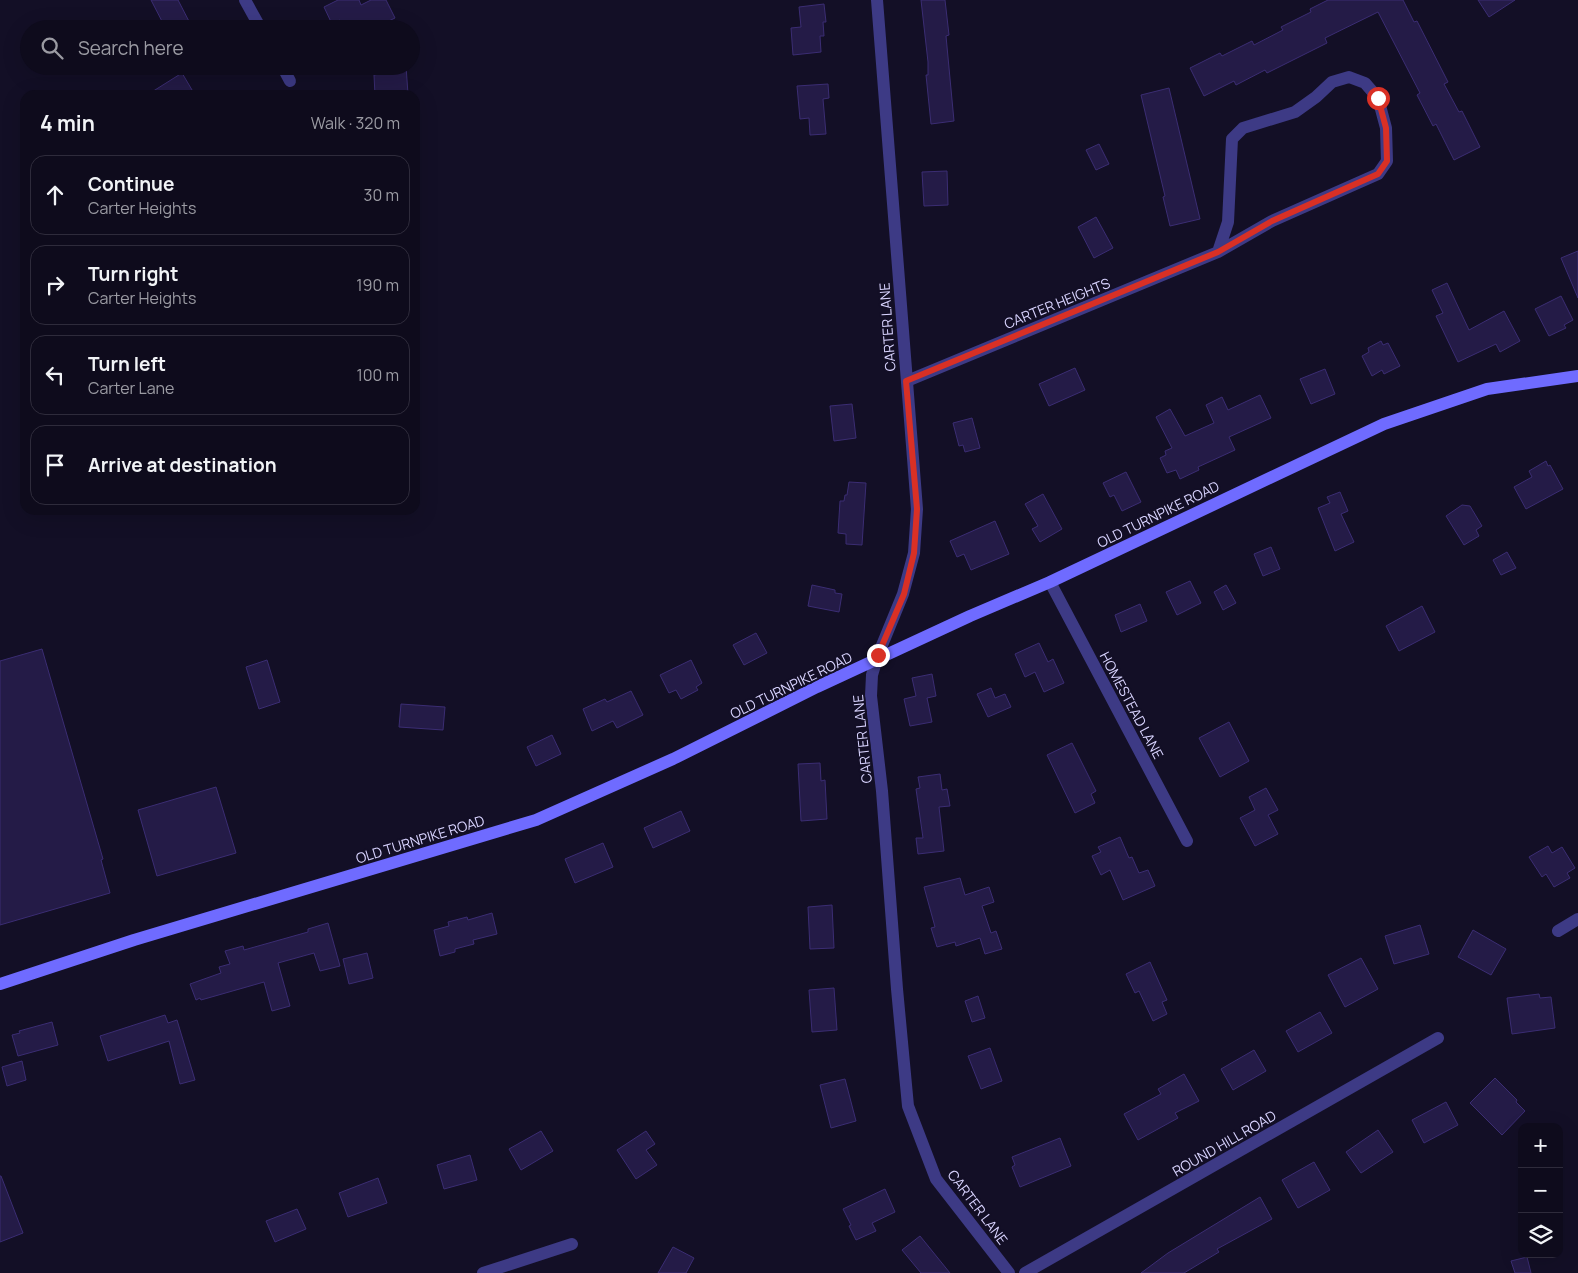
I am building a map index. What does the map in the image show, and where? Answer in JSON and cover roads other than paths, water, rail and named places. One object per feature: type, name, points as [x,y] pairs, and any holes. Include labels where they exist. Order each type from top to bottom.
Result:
[{"type":"main road","name":"OLD TURNPIKE ROAD","points":[[0,984],[134,940],[536,820],[673,760],[876,660],[970,616],[1050,582],[1384,424],[1487,389],[1578,376]]},
{"type":"street","points":[[245,0],[256,20]]},
{"type":"street","name":"CARTER LANE","points":[[877,0],[917,509],[914,553],[904,594],[876,660],[870,696],[882,791],[908,1106],[936,1179],[1009,1273]]},
{"type":"street","points":[[287,75],[290,81]]},
{"type":"street","name":"CARTER HEIGHTS","points":[[906,381],[1218,252],[1272,221],[1378,174],[1387,161],[1386,128],[1378,98],[1365,83],[1349,77],[1332,82],[1316,97],[1295,112],[1244,128],[1232,139],[1228,222],[1218,252]]},
{"type":"street","name":"HOMESTEAD LANE","points":[[1050,582],[1187,842]]},
{"type":"street","points":[[1558,931],[1578,919]]},
{"type":"street","name":"ROUND HILL ROAD","points":[[1025,1273],[1438,1038]]},
{"type":"street","points":[[483,1273],[572,1244]]}]
